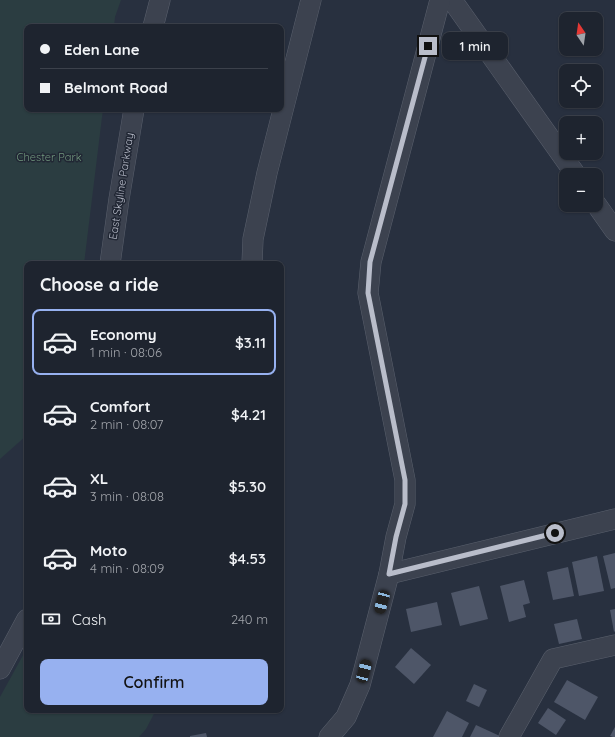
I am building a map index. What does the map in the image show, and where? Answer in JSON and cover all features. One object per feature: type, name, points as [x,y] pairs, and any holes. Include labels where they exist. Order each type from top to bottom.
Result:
[{"type":"street","points":[[154,24],[160,0]]},
{"type":"street","points":[[284,109],[311,0]]},
{"type":"street","points":[[329,737],[346,717],[360,685],[389,574],[396,537],[405,504],[405,480],[368,293],[370,262],[440,0]]},
{"type":"street","points":[[452,0],[571,168]]},
{"type":"street","name":"East Skyline Parkway","points":[[110,261],[118,199],[133,112]]},
{"type":"street","points":[[252,261],[253,239],[283,112]]},
{"type":"street","points":[[602,212],[615,231]]},
{"type":"street","points":[[389,574],[615,519]]},
{"type":"street","points":[[0,669],[24,625]]},
{"type":"street","points":[[509,737],[553,659],[615,645]]},
{"type":"green space","name":"Chester Park","points":[[0,0],[121,0],[115,17],[114,24],[24,24],[24,112],[103,112],[84,261],[24,261],[24,438],[0,459]]},
{"type":"green space","points":[[24,653],[24,713],[154,713],[146,729],[139,737],[0,737],[0,697]]},
{"type":"building","points":[[615,553],[615,588],[611,589],[603,556]]},
{"type":"building","points":[[597,556],[604,591],[579,596],[572,562]]},
{"type":"building","points":[[568,567],[574,596],[553,600],[547,572]]},
{"type":"building","points":[[524,580],[530,603],[523,605],[526,617],[509,622],[500,586]]},
{"type":"building","points":[[479,586],[488,619],[460,626],[451,593]]},
{"type":"building","points":[[437,602],[442,625],[411,632],[406,609]]},
{"type":"building","points":[[615,609],[615,631],[614,632],[610,610]]},
{"type":"building","points":[[577,619],[582,639],[559,644],[554,624]]},
{"type":"building","points":[[411,648],[431,665],[414,684],[395,667]]},
{"type":"building","points":[[567,680],[598,697],[585,720],[554,702]]},
{"type":"building","points":[[474,684],[487,690],[479,707],[466,701]]},
{"type":"building","points":[[548,708],[566,720],[556,735],[538,723]]},
{"type":"building","points":[[447,711],[469,723],[462,737],[433,737]]},
{"type":"building","points":[[476,725],[502,737],[470,737]]},
{"type":"building","points":[[615,727],[615,737],[610,736]]},
{"type":"building","points":[[206,733],[207,737],[190,737],[190,736]]},
{"type":"route","points":[[428,46],[370,262],[368,293],[405,480],[405,504],[396,537],[389,574],[555,533]]}]
